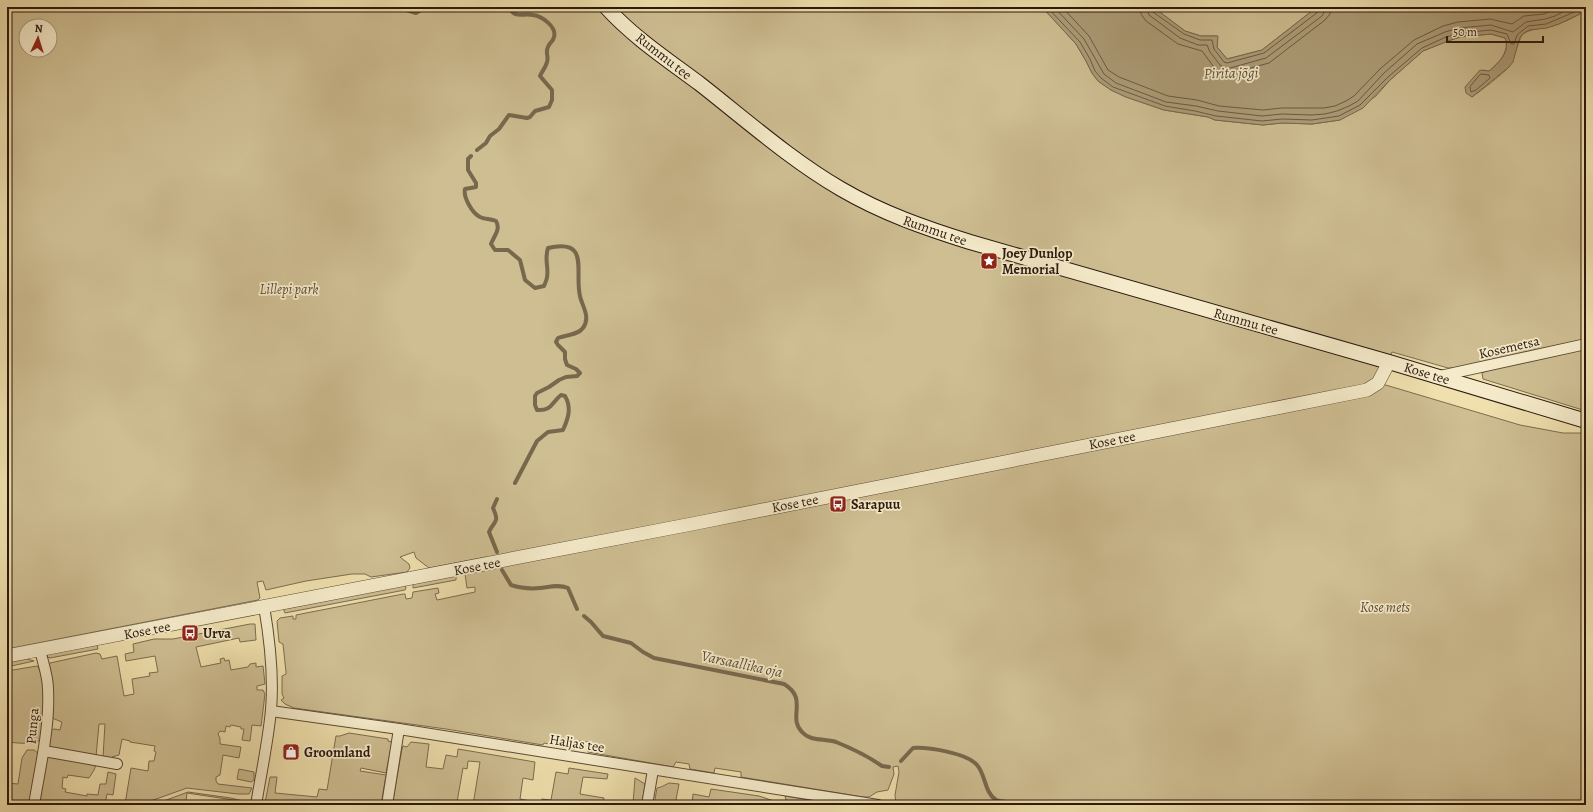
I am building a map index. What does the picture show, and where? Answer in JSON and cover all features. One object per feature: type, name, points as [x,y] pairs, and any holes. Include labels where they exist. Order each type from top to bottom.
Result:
[{"type":"main road","name":"Rummu tee","points":[[606,7],[630,30],[775,143],[831,182],[890,214],[927,229],[970,242],[1389,362]]},
{"type":"main road","name":"Kose tee","points":[[1389,362],[1586,421]]},
{"type":"street","name":"Kosemetsa","points":[[1438,377],[1586,344]]},
{"type":"street","name":"Kose tee","points":[[7,656],[697,523],[1367,390],[1378,383],[1389,362]]},
{"type":"street","points":[[256,805],[271,711],[272,688],[271,647],[264,606]]},
{"type":"street","name":"Punga","points":[[34,805],[44,751],[48,689],[46,673],[40,650]]},
{"type":"street","name":"Haljas tee","points":[[271,711],[399,729],[653,770],[824,801],[878,805]]},
{"type":"street","points":[[387,805],[399,729]]},
{"type":"street","points":[[44,751],[116,764]]},
{"type":"street","points":[[647,805],[653,770]]},
{"type":"green space","points":[[7,7],[1042,7],[1076,44],[1098,81],[1111,90],[1126,97],[1164,110],[1208,117],[1215,120],[1263,125],[1282,123],[1312,124],[1340,120],[1376,96],[1390,80],[1423,51],[1460,37],[1491,34],[1505,38],[1506,48],[1500,60],[1489,71],[1483,70],[1465,87],[1472,97],[1508,68],[1512,62],[1523,34],[1531,30],[1562,23],[1586,11],[1586,411],[1483,379],[1482,373],[1497,367],[1448,368],[1392,352],[1379,383],[1520,425],[1563,433],[1586,433],[1586,805],[901,805],[896,804],[895,795],[899,772],[898,766],[893,767],[894,774],[888,790],[877,792],[869,797],[863,797],[741,777],[741,772],[715,768],[714,773],[690,769],[689,764],[676,762],[673,767],[588,752],[589,742],[579,741],[578,747],[575,746],[575,749],[544,743],[543,745],[446,729],[294,708],[285,704],[281,700],[284,698],[282,694],[282,676],[286,674],[286,672],[283,644],[279,642],[277,621],[280,618],[293,616],[293,619],[296,619],[296,615],[403,594],[405,594],[406,599],[412,598],[413,592],[438,588],[439,593],[435,594],[437,600],[475,592],[475,587],[467,588],[465,574],[487,570],[486,557],[429,568],[416,558],[414,552],[400,557],[409,564],[410,568],[407,572],[371,577],[365,574],[352,574],[306,581],[266,590],[263,581],[257,582],[260,598],[258,600],[7,649]]},
{"type":"green space","points":[[1153,7],[1317,7],[1262,50],[1227,59],[1217,47],[1217,36],[1201,36],[1185,31]]},
{"type":"green space","points":[[456,575],[456,580],[413,588],[413,584]]},
{"type":"green space","points":[[405,585],[405,590],[285,613],[284,611],[284,609]]},
{"type":"green space","points":[[255,624],[256,640],[240,642],[239,638],[196,647],[201,667],[221,663],[220,659],[224,658],[225,661],[229,660],[231,670],[248,667],[250,664],[256,663],[256,667],[263,666],[265,684],[257,686],[257,690],[263,690],[265,694],[261,726],[252,725],[250,741],[242,740],[244,729],[241,729],[241,727],[231,725],[230,727],[226,726],[225,732],[220,731],[218,734],[220,744],[241,747],[239,758],[223,755],[220,775],[216,777],[216,781],[218,784],[252,788],[249,794],[187,788],[145,803],[146,805],[121,805],[125,804],[131,768],[148,771],[149,761],[154,761],[156,752],[154,751],[155,746],[130,742],[122,739],[119,755],[112,757],[112,759],[103,757],[105,724],[99,724],[96,757],[54,751],[48,744],[51,730],[60,730],[62,722],[52,718],[50,663],[96,653],[100,654],[102,659],[117,656],[124,696],[134,694],[132,679],[150,676],[149,673],[158,672],[155,656],[126,661],[125,654],[134,652],[133,644],[154,639],[173,639]]},
{"type":"green space","points":[[97,645],[98,649],[50,658],[47,657],[48,654]]},
{"type":"green space","points":[[27,659],[34,661],[7,667],[7,663]]},
{"type":"green space","points":[[37,666],[43,680],[44,690],[44,712],[41,740],[29,743],[7,742],[7,671]]},
{"type":"green space","points":[[349,733],[388,739],[388,741],[392,742],[386,773],[361,768],[360,771],[386,775],[381,805],[335,805],[335,802],[325,801],[324,805],[283,805],[265,803],[270,777],[277,777],[275,793],[317,797],[319,789],[327,790],[336,736]]},
{"type":"green space","points":[[411,742],[429,744],[426,767],[443,769],[446,755],[457,757],[458,749],[535,762],[533,780],[523,778],[520,799],[541,803],[542,799],[551,800],[556,772],[568,774],[569,768],[608,774],[607,779],[583,777],[580,794],[604,798],[603,805],[473,805],[480,762],[468,761],[467,769],[463,768],[457,802],[472,805],[392,805],[402,749],[403,746],[407,747]]},
{"type":"green space","points":[[27,750],[34,750],[39,754],[30,805],[7,805],[7,783],[18,784],[22,758]]},
{"type":"green space","points":[[50,757],[96,765],[89,778],[68,775],[67,778],[63,777],[62,788],[66,789],[65,792],[87,796],[87,794],[98,795],[100,784],[106,784],[108,772],[116,774],[113,795],[107,794],[105,805],[37,805],[47,758]]},
{"type":"green space","points":[[239,769],[254,772],[254,780],[251,782],[237,779]]},
{"type":"green space","points":[[635,778],[645,784],[642,805],[618,805],[618,802],[633,804]]},
{"type":"green space","points":[[669,783],[679,784],[675,805],[654,805],[657,788]]},
{"type":"green space","points":[[711,789],[759,796],[786,805],[727,805],[713,802],[712,805],[692,804],[693,794],[709,797]]},
{"type":"green space","points":[[188,792],[231,798],[243,801],[243,804],[240,805],[240,801],[187,793],[186,801],[196,803],[195,805],[153,805]]},
{"type":"green space","points":[[785,796],[810,800],[815,805],[793,803],[786,800]]},
{"type":"water","name":"Pirita jõgi","points":[[1042,7],[1153,7],[1185,31],[1201,36],[1218,36],[1217,47],[1227,59],[1262,50],[1317,7],[1586,7],[1586,11],[1559,24],[1547,28],[1529,30],[1524,33],[1520,37],[1513,62],[1509,67],[1472,97],[1466,93],[1465,87],[1480,70],[1489,71],[1497,64],[1505,52],[1505,38],[1491,34],[1460,37],[1423,51],[1390,80],[1363,108],[1340,120],[1312,124],[1282,123],[1263,125],[1215,120],[1208,117],[1164,110],[1126,97],[1111,90],[1098,81],[1076,44]]},
{"type":"waterway","name":"Varsaallika oja","points":[[373,7],[394,10],[400,8],[416,13],[426,7]]},
{"type":"waterway","name":"Varsaallika oja","points":[[477,150],[499,129],[509,115],[527,118],[530,117],[535,111],[549,107],[552,100],[552,90],[540,76],[546,64],[547,49],[553,39],[553,29],[540,17],[533,15],[519,15],[513,13],[509,7]]},
{"type":"waterway","name":"Varsaallika oja","points":[[471,156],[468,159],[468,170],[476,183],[476,187],[465,189],[465,196],[471,208],[477,215],[482,218],[496,221],[498,227],[491,244],[495,250],[508,250],[520,260],[525,280],[535,288],[544,286],[546,280],[546,256],[548,248],[561,246],[570,248],[575,252],[578,259],[580,296],[586,316],[585,324],[581,330],[558,338],[556,342],[565,352],[567,365],[576,369],[580,373],[577,376],[566,377],[559,380],[537,393],[535,396],[535,405],[537,410],[549,408],[561,395],[565,396],[569,409],[565,426],[563,430],[548,432],[537,441],[515,483]]},
{"type":"waterway","name":"Varsaallika oja","points":[[497,499],[493,508],[496,522],[489,532],[497,552]]},
{"type":"waterway","name":"Varsaallika oja","points":[[502,570],[511,585],[521,588],[558,586],[568,588],[577,609]]},
{"type":"waterway","name":"Varsaallika oja","points":[[584,616],[603,636],[631,643],[654,658],[784,684],[795,696],[797,702],[796,720],[802,732],[814,739],[836,742],[860,753],[882,766],[889,767]]},
{"type":"waterway","name":"Varsaallika oja","points":[[901,761],[913,748],[937,750],[965,757],[972,761],[980,769],[989,793],[996,800],[1032,805]]},
{"type":"place","name":"Joey Dunlop Memorial","points":[[989,261]]},
{"type":"place","name":"Sarapuu","points":[[838,504]]},
{"type":"place","name":"Urva","points":[[190,633]]},
{"type":"place","name":"Groomland","points":[[291,752]]},
{"type":"park label","name":"Lillepi park","points":[[289,289]]},
{"type":"park label","name":"Kose mets","points":[[1385,607]]}]
